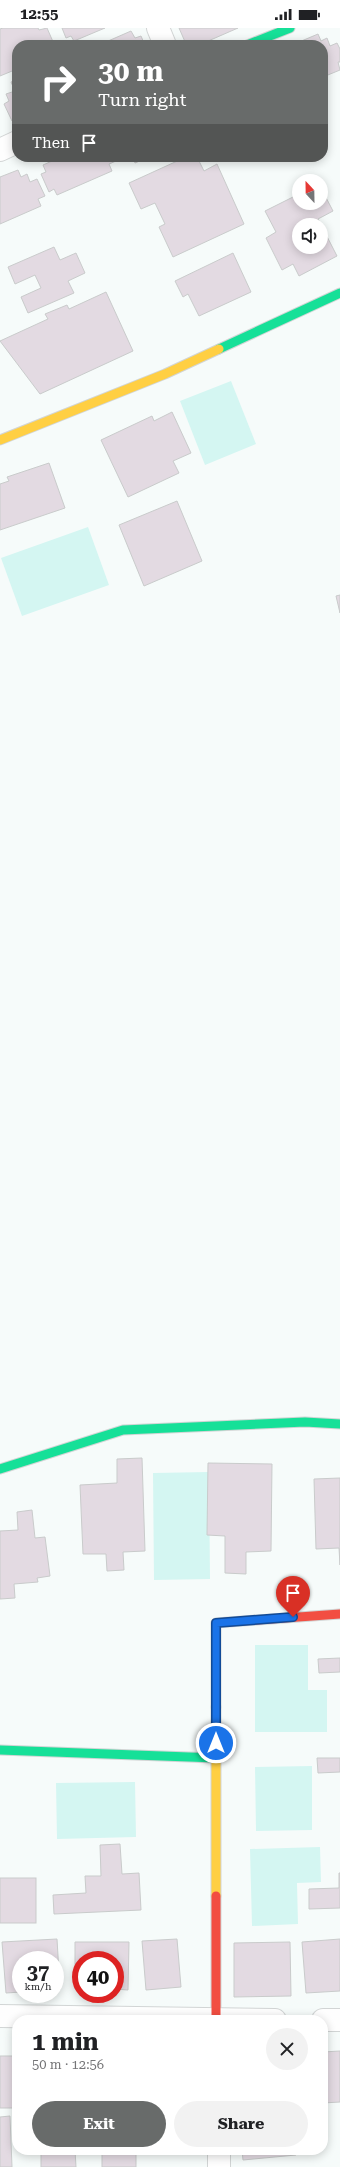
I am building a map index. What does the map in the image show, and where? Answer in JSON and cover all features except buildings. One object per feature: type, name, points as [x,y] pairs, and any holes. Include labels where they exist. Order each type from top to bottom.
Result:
[{"type":"street","points":[[158,28],[164,40]]},
{"type":"street","points":[[260,40],[290,28]]},
{"type":"street","points":[[0,150],[12,144]]},
{"type":"street","points":[[0,440],[165,374],[340,293]]},
{"type":"street","points":[[0,1469],[123,1430],[305,1422],[340,1424]]},
{"type":"street","points":[[216,2015],[216,1623],[340,1614]]},
{"type":"street","points":[[0,1750],[216,1758]]},
{"type":"street","points":[[0,2016],[12,2016]]},
{"type":"street","points":[[328,2020],[340,2020]]},
{"type":"street","points":[[219,2155],[219,2167]]},
{"type":"shaded area","points":[[231,381],[256,444],[205,465],[180,401]]},
{"type":"shaded area","points":[[88,527],[109,585],[22,616],[1,558]]},
{"type":"shaded area","points":[[209,1472],[210,1579],[154,1580],[153,1473]]},
{"type":"shaded area","points":[[255,1645],[308,1645],[308,1690],[327,1690],[327,1732],[255,1732]]},
{"type":"shaded area","points":[[312,1766],[312,1830],[256,1831],[255,1767]]},
{"type":"shaded area","points":[[135,1782],[136,1837],[57,1839],[56,1783]]},
{"type":"shaded area","points":[[320,1847],[321,1882],[297,1883],[298,1924],[252,1926],[250,1849]]},
{"type":"traffic: fast","points":[[260,40],[290,28]]},
{"type":"traffic: fast","points":[[219,349],[340,293]]},
{"type":"traffic: fast","points":[[0,1469],[123,1430],[305,1422],[340,1424]]},
{"type":"traffic: fast","points":[[0,1750],[216,1758]]},
{"type":"traffic: slow","points":[[0,440],[165,374],[219,349]]},
{"type":"traffic: slow","points":[[216,1707],[216,1896]]},
{"type":"traffic: jam","points":[[216,1707],[216,1623],[340,1614]]},
{"type":"traffic: jam","points":[[216,1896],[216,2015]]},
{"type":"route","points":[[216,1743],[216,1623],[293,1617]]}]
